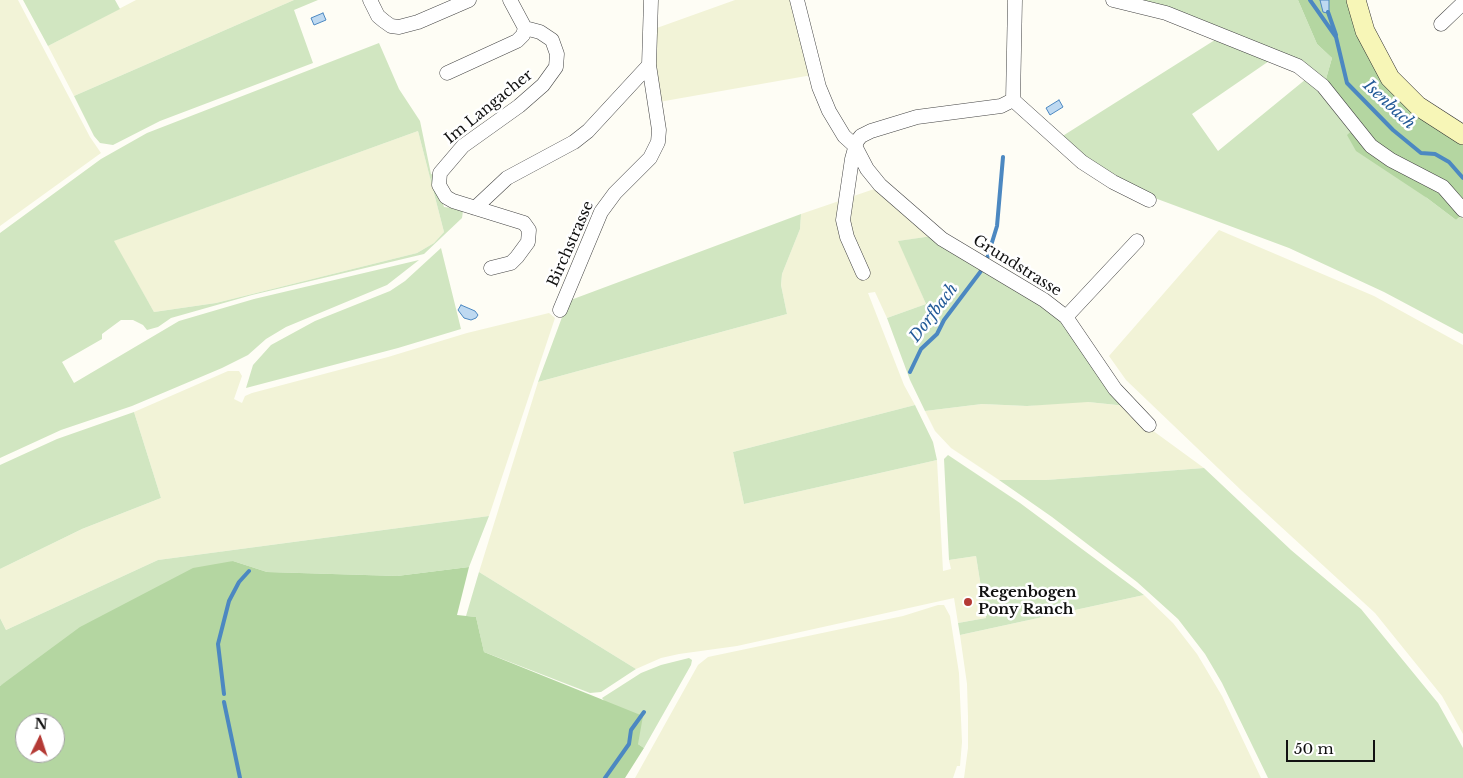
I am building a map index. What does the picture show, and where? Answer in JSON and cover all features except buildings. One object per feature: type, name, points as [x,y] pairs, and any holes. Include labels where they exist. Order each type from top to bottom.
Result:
[{"type":"main road","points":[[1356,0],[1365,31],[1390,78],[1418,106],[1463,135]]},
{"type":"street","points":[[370,0],[378,16],[392,26],[408,25],[469,0]]},
{"type":"street","points":[[447,73],[517,42],[523,35],[524,28],[510,0]]},
{"type":"street","name":"Birchstrasse","points":[[560,310],[601,212],[615,192],[650,158],[655,149],[660,130],[649,65],[651,0]]},
{"type":"street","name":"Grundstrasse","points":[[797,0],[819,88],[844,136],[855,146],[867,169],[880,185],[942,239],[1044,300],[1066,317],[1115,389],[1150,426]]},
{"type":"street","points":[[1015,0],[1013,100],[1082,162],[1113,182],[1149,200]]},
{"type":"street","points":[[1113,0],[1166,13],[1298,66],[1323,86],[1371,146],[1391,160],[1443,188],[1463,210]]},
{"type":"street","points":[[1441,24],[1463,3]]},
{"type":"street","name":"Im Langacher","points":[[492,268],[511,262],[517,257],[528,242],[529,230],[524,223],[453,201],[446,197],[440,185],[440,173],[463,146],[519,106],[543,85],[556,67],[557,54],[552,40],[540,32],[524,28]]},
{"type":"street","points":[[475,208],[507,178],[574,142],[588,131],[649,65]]},
{"type":"street","points":[[863,273],[847,237],[843,220],[855,146],[861,136],[893,124],[941,112],[1001,106],[1013,100]]},
{"type":"street","points":[[1066,317],[1138,241]]},
{"type":"green space","points":[[0,0],[18,0],[90,137],[101,153],[0,226]]},
{"type":"green space","points":[[23,0],[115,0],[120,9],[48,46]]},
{"type":"green space","points":[[136,0],[294,0],[74,96],[48,46]]},
{"type":"green space","points":[[294,0],[318,0],[294,10],[313,63],[160,121],[113,145],[100,143],[94,136],[74,96]]},
{"type":"green space","points":[[735,0],[793,0],[812,75],[659,102],[653,68],[654,29]]},
{"type":"green space","points":[[1140,0],[1298,0],[1317,44],[1332,58],[1326,79],[1295,59],[1274,49]]},
{"type":"green space","points":[[1298,0],[1349,0],[1359,39],[1463,142],[1463,214],[1456,220],[1427,198],[1356,151],[1347,135],[1361,123],[1326,79],[1332,58],[1317,44]]},
{"type":"green space","points":[[1218,38],[1272,59],[1192,114],[1218,151],[1306,79],[1427,198],[1456,220],[1461,216],[1463,219],[1463,334],[1384,292],[1289,248],[1152,197],[1109,174],[1061,137]]},
{"type":"green space","points":[[379,43],[399,89],[420,121],[431,174],[434,175],[444,207],[460,209],[463,211],[462,218],[424,254],[252,295],[171,318],[158,327],[147,330],[143,325],[133,320],[121,320],[102,334],[102,339],[62,362],[74,383],[179,321],[254,299],[419,260],[387,285],[286,327],[266,339],[248,355],[222,368],[132,406],[61,430],[0,458],[0,233],[101,159],[147,133]],"holes":[[[418,131],[444,232],[434,243],[417,253],[216,303],[154,312],[114,241]]]},
{"type":"green space","points":[[418,131],[444,232],[434,243],[417,253],[216,303],[154,312],[113,241]]},
{"type":"green space","points":[[880,187],[932,236],[899,241],[926,304],[887,318],[875,292],[868,293],[904,385],[915,405],[733,452],[744,504],[937,460],[943,571],[951,569],[949,560],[976,556],[986,618],[958,623],[954,598],[737,646],[661,658],[636,669],[479,572],[538,382],[787,314],[781,285],[782,274],[800,229],[801,214]]},
{"type":"green space","points":[[801,214],[800,229],[782,274],[781,285],[787,314],[538,382],[568,301]]},
{"type":"green space","points":[[1219,230],[1374,296],[1463,345],[1463,734],[1442,696],[1375,613],[1242,491],[1126,380],[1109,356]]},
{"type":"green space","points":[[932,236],[1012,285],[1068,325],[1127,406],[1088,402],[1027,406],[982,404],[925,411],[910,380],[887,318],[926,304],[898,241]]},
{"type":"green space","points":[[441,248],[461,329],[398,348],[246,388],[253,365],[271,345],[315,321],[390,291],[405,281]]},
{"type":"green space","points":[[549,313],[555,318],[489,516],[158,560],[6,630],[0,618],[0,569],[82,529],[161,498],[134,412],[228,371],[239,371],[242,376],[234,399],[242,403],[245,396],[252,393],[388,357],[467,333]]},
{"type":"green space","points":[[1068,402],[1127,406],[1141,422],[1204,468],[1046,480],[999,480],[951,448],[935,431],[925,411],[982,404],[1027,406]]},
{"type":"green space","points":[[915,405],[933,442],[937,460],[744,504],[733,452]]},
{"type":"green space","points":[[134,412],[161,498],[82,529],[0,569],[0,465],[57,439]]},
{"type":"green space","points":[[948,455],[1020,503],[1144,595],[960,635],[958,623],[986,618],[976,556],[949,560],[944,459]]},
{"type":"green space","points":[[1204,468],[1291,550],[1361,609],[1438,703],[1463,748],[1463,778],[1268,778],[1222,683],[1205,654],[1178,619],[1137,582],[1052,517],[999,480],[1046,480]]},
{"type":"green space","points":[[489,516],[469,567],[397,576],[267,572],[233,561],[0,686],[0,618],[6,630],[158,560]]},
{"type":"green space","points":[[233,561],[267,572],[397,576],[469,567],[457,615],[476,617],[484,652],[643,716],[638,744],[644,748],[625,778],[0,778],[0,686],[80,627],[193,568]]},
{"type":"green space","points":[[479,572],[636,669],[601,692],[590,693],[484,652],[476,617],[466,616]]},
{"type":"green space","points":[[1144,595],[1173,623],[1197,654],[1222,696],[1261,778],[964,778],[968,748],[968,717],[967,684],[960,635]]},
{"type":"green space","points":[[938,605],[944,605],[950,616],[959,673],[962,742],[960,766],[957,766],[953,778],[635,778],[698,665],[708,657],[903,616]]},
{"type":"green space","points":[[689,658],[692,660],[691,665],[644,748],[638,744],[602,698],[641,673],[661,665]]},
{"type":"water","points":[[1320,0],[1329,0],[1329,11],[1327,13],[1323,12]]},
{"type":"water","points":[[323,13],[326,20],[314,25],[311,18]]},
{"type":"water","points":[[1059,100],[1063,107],[1050,115],[1046,108]]},
{"type":"water","points":[[461,305],[475,311],[478,315],[476,318],[471,320],[464,318],[458,310]]},
{"type":"waterway","name":"Isenbach","points":[[1310,0],[1336,37],[1347,83],[1393,130],[1421,153],[1435,154],[1449,162],[1463,178]]},
{"type":"waterway","points":[[1328,12],[1336,35]]},
{"type":"waterway","name":"Dorfbach","points":[[986,262],[997,226],[1003,157]]},
{"type":"waterway","name":"Dorfbach","points":[[910,372],[921,349],[937,334],[944,320],[981,271]]},
{"type":"waterway","points":[[224,694],[218,644],[229,601],[239,582],[249,571]]},
{"type":"waterway","points":[[224,702],[240,778]]},
{"type":"waterway","points":[[605,778],[629,744],[631,730],[644,712]]},
{"type":"place","name":"Regenbogen Pony Ranch","points":[[968,602]]}]
